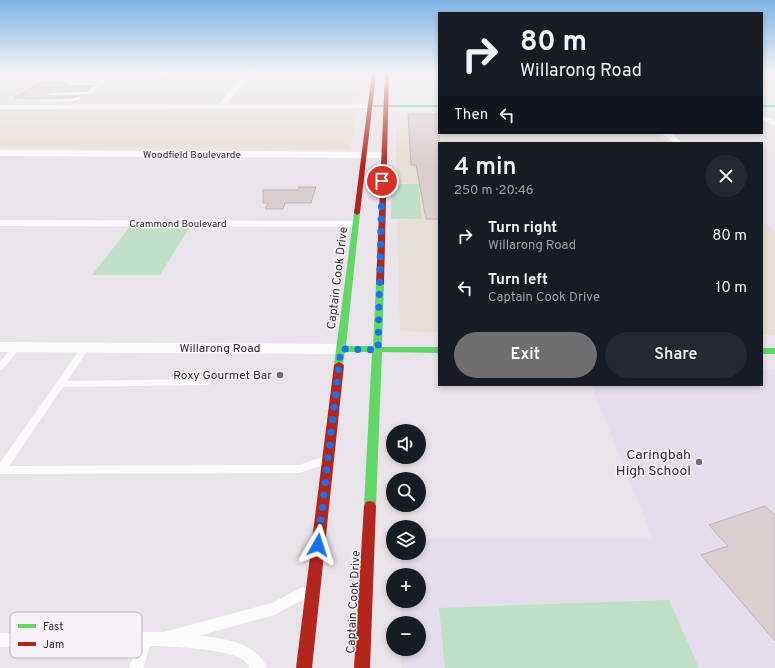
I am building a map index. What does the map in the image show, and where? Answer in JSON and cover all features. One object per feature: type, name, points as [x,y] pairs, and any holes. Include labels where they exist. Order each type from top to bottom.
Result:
[{"type":"main road","points":[[370,106],[438,106]]},
{"type":"main road","name":"Captain Cook Drive","points":[[304,668],[327,460],[370,106]]},
{"type":"main road","name":"Captain Cook Drive","points":[[362,668],[378,350],[383,155],[386,106]]},
{"type":"main road","points":[[763,106],[775,106]]},
{"type":"main road","name":"Willarong Road","points":[[341,349],[438,350]]},
{"type":"main road","points":[[763,351],[775,351]]},
{"type":"street","points":[[0,107],[370,106]]},
{"type":"street","points":[[763,118],[775,124]]},
{"type":"street","points":[[667,134],[678,142]]},
{"type":"street","name":"Woodfield Boulevarde","points":[[0,153],[383,155]]},
{"type":"street","name":"Crammond Boulevard","points":[[0,223],[355,224]]},
{"type":"street","name":"Willarong Road","points":[[0,347],[341,349]]},
{"type":"lane","points":[[31,107],[36,104]]},
{"type":"lane","points":[[0,368],[18,347]]},
{"type":"lane","points":[[86,347],[1,470],[299,469],[327,460]]},
{"type":"lane","points":[[60,384],[207,382]]},
{"type":"lane","points":[[164,639],[274,609],[314,587]]},
{"type":"lane","points":[[142,639],[164,639],[220,645],[247,654],[260,668]]},
{"type":"lane","points":[[142,651],[146,639]]},
{"type":"lane","points":[[0,640],[10,640]]},
{"type":"lane","points":[[136,668],[139,658]]},
{"type":"shaded area","points":[[0,110],[358,110],[350,149],[0,148]]},
{"type":"shaded area","points":[[438,127],[438,134],[657,134],[667,142],[438,142],[438,332],[400,331],[397,220],[423,219],[419,184],[396,183],[396,128]]},
{"type":"shaded area","points":[[763,222],[775,232],[775,335],[763,335]]},
{"type":"shaded area","name":"Caringbah High School","points":[[763,369],[775,369],[775,668],[401,668],[401,656],[426,656],[426,616],[401,616],[401,608],[426,608],[426,568],[401,568],[401,560],[426,560],[426,539],[653,539],[591,386],[763,386]]},
{"type":"green space","points":[[391,184],[419,184],[422,219],[391,219]]},
{"type":"green space","points":[[129,228],[189,228],[160,275],[92,275]]},
{"type":"green space","points":[[669,600],[699,668],[445,668],[439,608]]},
{"type":"building","points":[[408,114],[438,114],[438,219],[426,219],[416,165],[411,165]]},
{"type":"building","points":[[299,187],[316,187],[311,203],[285,203],[283,209],[265,209],[268,203],[263,203],[263,190],[298,190]]},
{"type":"building","points":[[765,506],[775,515],[775,641],[701,555],[728,546],[709,525]]},
{"type":"traffic: fast","points":[[374,106],[438,106]]},
{"type":"traffic: fast","points":[[763,106],[775,106]]},
{"type":"traffic: fast","points":[[339,365],[357,213]]},
{"type":"traffic: fast","points":[[370,506],[380,284]]},
{"type":"traffic: fast","points":[[341,349],[438,350]]},
{"type":"traffic: fast","points":[[763,351],[775,351]]},
{"type":"traffic: jam","points":[[357,213],[370,104]]},
{"type":"traffic: jam","points":[[380,284],[386,104]]},
{"type":"traffic: jam","points":[[304,668],[339,365]]},
{"type":"traffic: jam","points":[[362,668],[370,506]]},
{"type":"place","name":"Roxy Gourmet Bar","points":[[280,375]]},
{"type":"place","name":"Caringbah High School","points":[[699,462]]},
{"type":"route","points":[[318,545],[341,349],[378,350],[382,181]]}]
